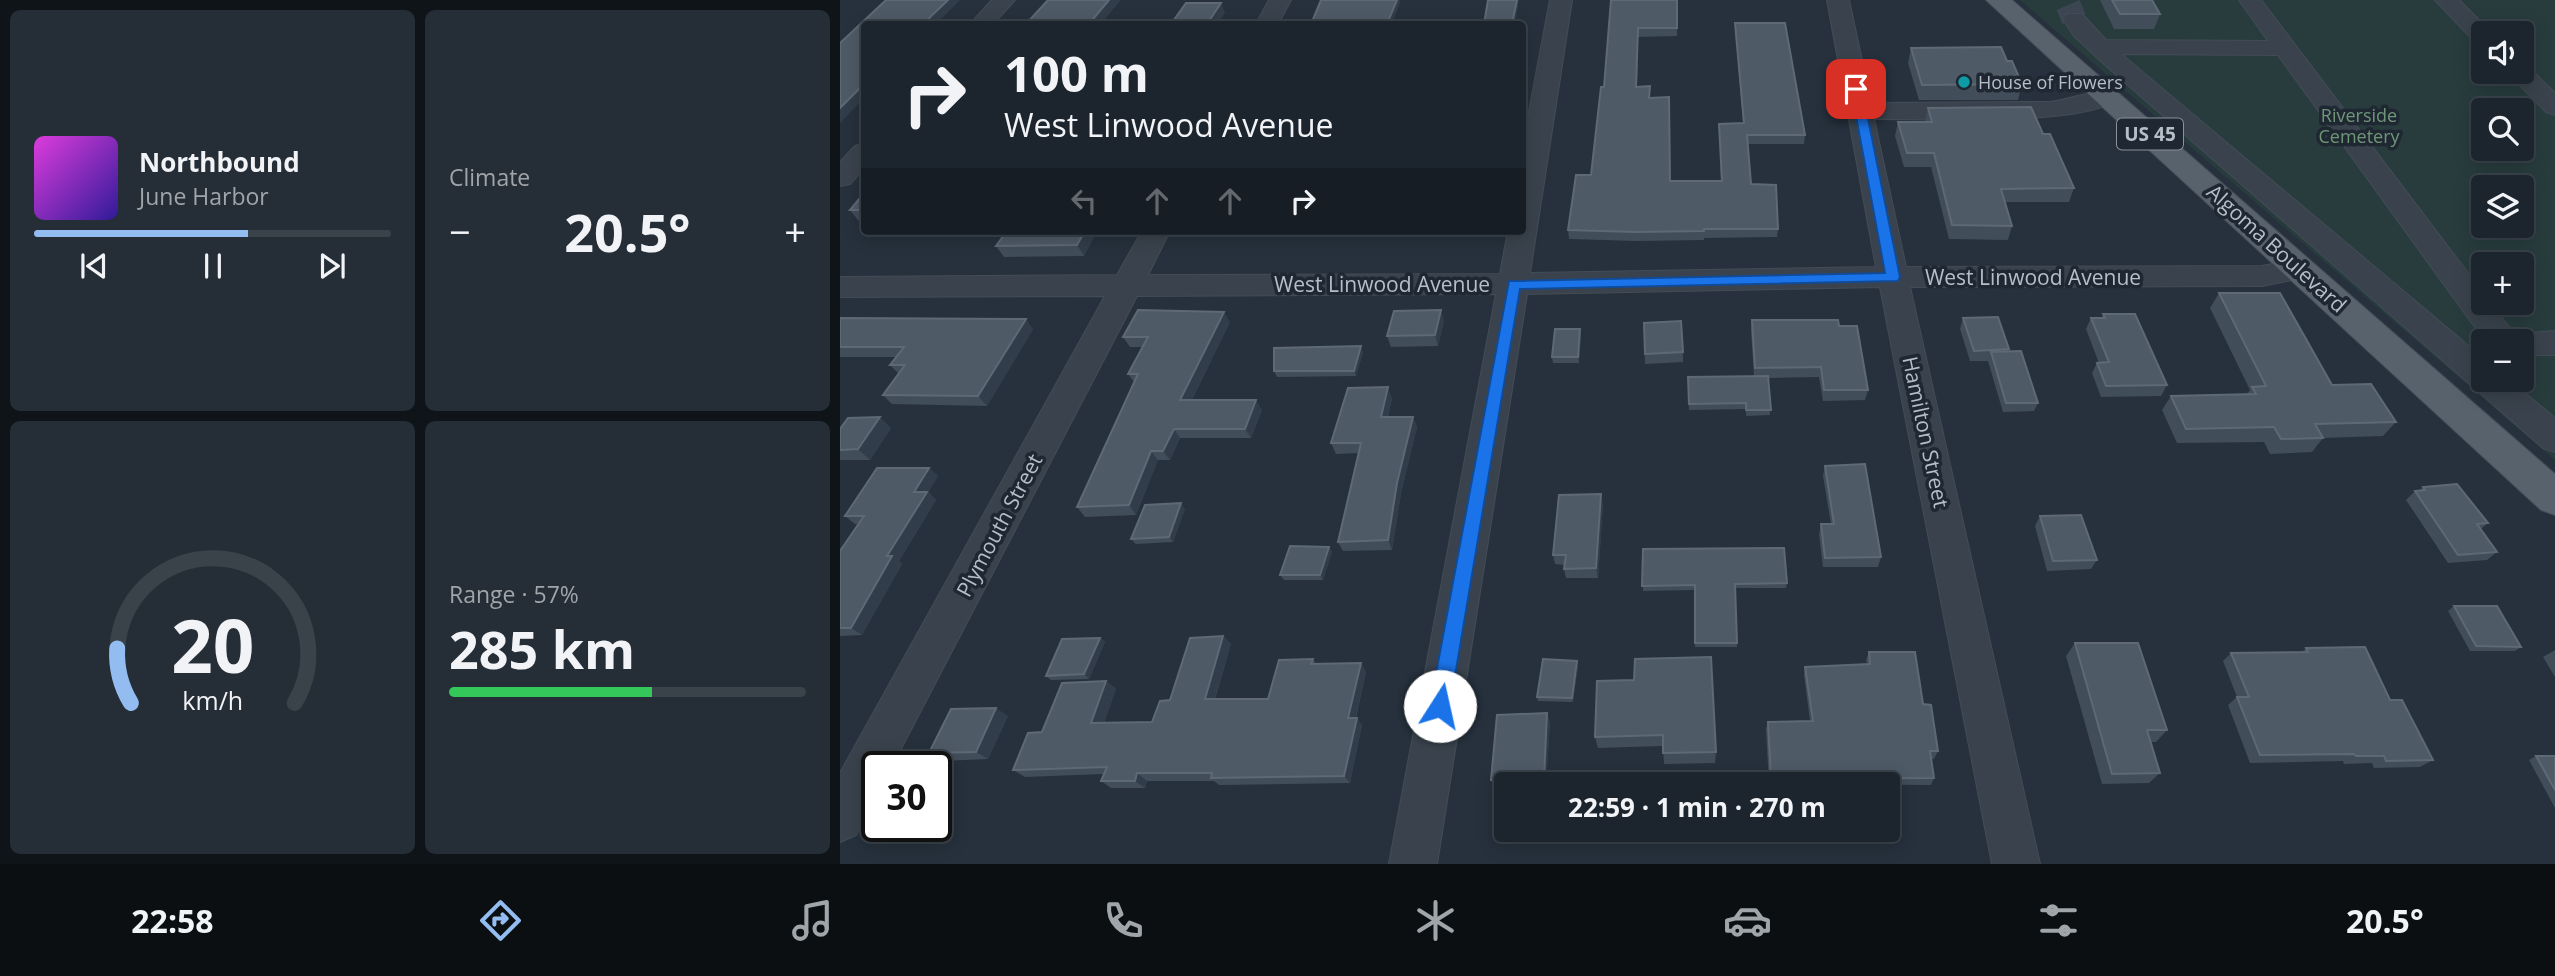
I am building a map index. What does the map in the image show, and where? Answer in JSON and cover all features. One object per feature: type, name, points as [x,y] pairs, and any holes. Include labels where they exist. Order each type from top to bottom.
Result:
[{"type":"main road","name":"Algoma Boulevard","points":[[1998,0],[2555,498]]},
{"type":"street","points":[[984,21],[1003,0]]},
{"type":"street","points":[[1269,21],[1280,0]]},
{"type":"street","points":[[1526,207],[1561,0]]},
{"type":"street","name":"Hamilton Street","points":[[1838,0],[2016,864]]},
{"type":"street","points":[[2250,0],[2493,329]]},
{"type":"street","points":[[2446,0],[2471,25]]},
{"type":"street","points":[[2068,8],[2084,36],[2102,47],[2111,58],[2471,366]]},
{"type":"street","points":[[2102,47],[2286,48]]},
{"type":"street","points":[[2531,84],[2555,107]]},
{"type":"street","points":[[1861,111],[2050,110],[2076,107],[2107,96]]},
{"type":"street","points":[[840,178],[861,155]]},
{"type":"street","name":"Plymouth Street","points":[[840,819],[1154,235]]},
{"type":"street","points":[[1413,864],[1521,235]]},
{"type":"street","name":"West Linwood Avenue","points":[[840,286],[1514,284],[1893,277],[2262,275],[2301,269]]},
{"type":"street","points":[[2446,344],[2471,343]]},
{"type":"street","points":[[2534,343],[2555,343]]},
{"type":"street","points":[[2501,392],[2555,438]]},
{"type":"green space","name":"Riverside Cemetery","points":[[2020,0],[2555,0],[2555,460],[2476,392],[2534,392],[2534,329],[2471,329],[2471,388]]},
{"type":"building","points":[[886,0],[948,0],[926,21],[864,21]]},
{"type":"building","points":[[1048,0],[1109,0],[1092,21],[1029,21]]},
{"type":"building","points":[[1321,0],[1397,0],[1388,21],[1312,21]]},
{"type":"building","points":[[1488,0],[1517,0],[1513,21],[1484,21]]},
{"type":"building","points":[[1611,0],[1677,0],[1677,28],[1638,28],[1636,87],[1650,86],[1649,98],[1669,97],[1670,181],[1722,181],[1719,124],[1744,123],[1735,23],[1785,23],[1805,135],[1747,135],[1751,184],[1776,185],[1778,229],[1636,232],[1568,230],[1576,175],[1591,175],[1601,87],[1604,87]]},
{"type":"building","points":[[2112,0],[2152,0],[2160,14],[2120,14]]},
{"type":"building","points":[[1186,3],[1221,3],[1209,21],[1173,21]]},
{"type":"building","points":[[861,23],[861,87],[840,108],[840,43]]},
{"type":"building","points":[[2001,47],[2007,61],[2012,61],[2022,84],[1922,85],[1911,48]]},
{"type":"building","points":[[2031,107],[2043,134],[2050,134],[2074,188],[2001,189],[2012,226],[1952,225],[1934,153],[1907,153],[1898,122],[1932,122],[1928,108]]},
{"type":"building","points":[[861,197],[861,210],[850,210]]},
{"type":"building","points":[[1004,235],[1083,235],[1077,245],[996,246]]},
{"type":"building","points":[[2219,293],[2280,293],[2332,385],[2371,384],[2396,422],[2315,424],[2323,438],[2281,439],[2274,427],[2186,429],[2171,396],[2256,394],[2252,387],[2266,386]]},
{"type":"building","points":[[1138,310],[1224,312],[1180,400],[1256,400],[1245,429],[1174,429],[1163,451],[1151,451],[1129,505],[1077,507],[1138,374],[1128,374],[1148,337],[1123,337]]},
{"type":"building","points":[[1441,310],[1435,335],[1387,336],[1394,311]]},
{"type":"building","points":[[2103,314],[2135,314],[2167,385],[2106,386],[2097,363],[2109,362],[2091,318],[2105,318]]},
{"type":"building","points":[[1998,317],[2009,349],[1974,351],[1963,318]]},
{"type":"building","points":[[840,318],[1026,319],[978,396],[883,395],[905,365],[890,365],[904,347],[840,347]]},
{"type":"building","points":[[1752,320],[1838,320],[1839,326],[1857,326],[1868,390],[1824,390],[1821,367],[1755,368]]},
{"type":"building","points":[[1681,321],[1683,352],[1645,354],[1644,323]]},
{"type":"building","points":[[1555,329],[1580,329],[1578,357],[1552,357]]},
{"type":"building","points":[[1361,346],[1354,371],[1274,371],[1274,348]]},
{"type":"building","points":[[2021,351],[2038,403],[2006,403],[1991,352]]},
{"type":"building","points":[[1768,376],[1771,410],[1746,410],[1746,403],[1689,404],[1688,377]]},
{"type":"building","points":[[1388,387],[1381,417],[1413,417],[1397,483],[1388,540],[1338,542],[1361,443],[1331,443],[1348,388]]},
{"type":"building","points":[[880,417],[858,449],[840,450],[840,429],[848,418]]},
{"type":"building","points":[[1865,464],[1881,557],[1825,558],[1821,524],[1834,524],[1825,466]]},
{"type":"building","points":[[877,468],[929,468],[914,492],[927,492],[887,556],[892,556],[851,628],[840,628],[840,551],[864,516],[845,516]]},
{"type":"building","points":[[2457,484],[2488,523],[2477,524],[2497,552],[2458,555],[2415,491],[2425,490],[2423,487]]},
{"type":"building","points":[[1601,494],[1596,568],[1564,569],[1566,555],[1553,555],[1559,495]]},
{"type":"building","points":[[1181,503],[1169,537],[1131,539],[1145,505]]},
{"type":"building","points":[[2081,515],[2097,560],[2053,561],[2040,516]]},
{"type":"building","points":[[1290,546],[1329,547],[1320,575],[1280,575]]},
{"type":"building","points":[[1784,548],[1787,583],[1735,584],[1737,643],[1695,643],[1695,585],[1642,586],[1643,549]]},
{"type":"building","points":[[2454,606],[2497,606],[2521,647],[2476,646]]},
{"type":"building","points":[[1223,636],[1205,699],[1268,699],[1279,660],[1313,659],[1311,664],[1361,663],[1348,718],[1357,718],[1344,776],[1211,778],[1212,773],[1137,773],[1135,781],[1101,781],[1107,767],[1013,770],[1028,733],[1042,732],[1062,683],[1106,681],[1091,723],[1152,722],[1160,701],[1170,700],[1190,638]]},
{"type":"building","points":[[1100,638],[1084,674],[1046,676],[1062,639]]},
{"type":"building","points":[[2075,643],[2138,643],[2167,730],[2147,730],[2160,773],[2112,774]]},
{"type":"building","points":[[2365,647],[2390,700],[2402,700],[2433,760],[2386,761],[2384,756],[2354,754],[2260,755],[2237,697],[2249,697],[2231,653],[2308,652],[2306,648]]},
{"type":"building","points":[[1869,652],[1915,652],[1923,704],[1931,705],[1938,751],[1930,751],[1934,778],[1900,778],[1900,772],[1771,772],[1768,722],[1813,721],[1805,667],[1870,664]]},
{"type":"building","points":[[1711,657],[1716,752],[1663,753],[1663,735],[1595,737],[1597,681],[1634,680],[1635,659]]},
{"type":"building","points":[[1543,659],[1577,661],[1572,698],[1537,697]]},
{"type":"building","points":[[996,708],[976,752],[930,751],[951,709]]},
{"type":"building","points":[[1547,713],[1544,772],[1494,772],[1494,780],[1491,780],[1497,715]]},
{"type":"building","points":[[2536,756],[2555,756],[2555,790]]},
{"type":"tunnel","points":[[2068,5],[2074,19]]},
{"type":"place","name":"House of Flowers","points":[[1964,82]]},
{"type":"route","points":[[1440,706],[1514,284],[1893,277],[1856,89]]}]
